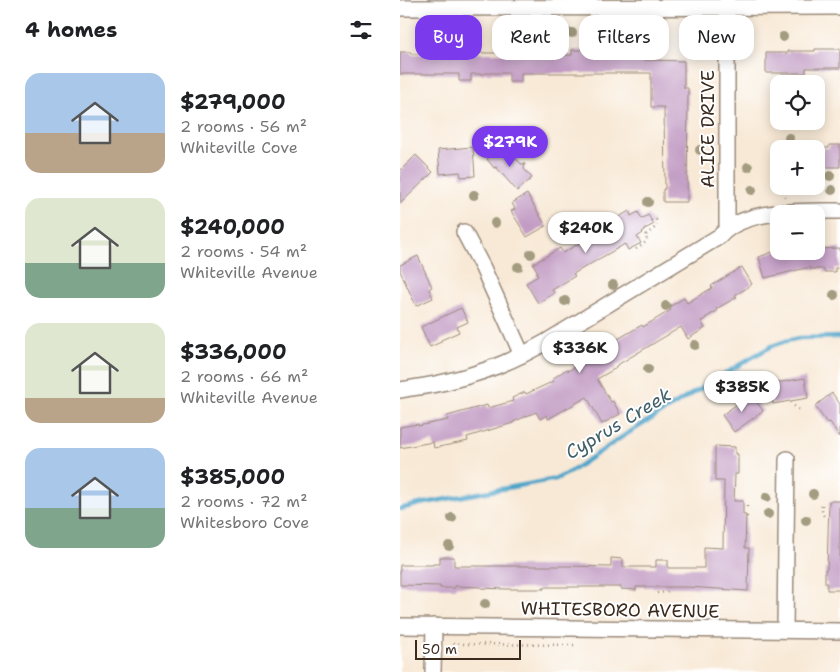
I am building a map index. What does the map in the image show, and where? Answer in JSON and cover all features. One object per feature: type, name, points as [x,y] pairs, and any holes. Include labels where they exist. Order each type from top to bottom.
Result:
[{"type":"street","points":[[400,8],[503,4],[727,4],[840,7]]},
{"type":"street","name":"ALICE DRIVE","points":[[726,228],[727,4]]},
{"type":"street","points":[[400,390],[452,381],[498,366],[522,355],[720,236],[726,228],[753,217],[809,211],[840,211]]},
{"type":"street","points":[[464,232],[483,268],[522,355]]},
{"type":"street","points":[[786,630],[787,460]]},
{"type":"street","name":"WHITESBORO AVENUE","points":[[400,626],[840,631]]},
{"type":"street","points":[[433,672],[434,626]]},
{"type":"path","points":[[785,195],[785,200]]},
{"type":"path","points":[[636,249],[646,242],[645,234],[657,226],[657,220],[654,216]]},
{"type":"path","points":[[791,402],[801,411]]},
{"type":"path","points":[[747,505],[747,517]]},
{"type":"path","points":[[822,506],[822,513],[827,518]]},
{"type":"path","points":[[657,593],[668,592],[669,588]]},
{"type":"path","points":[[452,644],[577,645]]},
{"type":"building","points":[[815,49],[840,49],[840,68],[806,68],[806,73],[766,73],[766,53],[815,51]]},
{"type":"building","points":[[572,50],[579,50],[579,60],[684,61],[684,88],[688,88],[687,202],[663,202],[663,189],[665,189],[664,107],[651,107],[651,73],[521,73],[521,82],[509,82],[509,73],[484,73],[471,74],[471,81],[459,81],[459,74],[400,74],[400,52],[411,52],[411,54],[415,54],[415,60],[482,60],[482,53],[492,53],[492,60],[569,60]]},
{"type":"building","points":[[504,145],[521,164],[525,164],[524,169],[532,178],[517,191],[487,159]]},
{"type":"building","points":[[829,145],[840,145],[840,167],[825,167],[825,148],[829,148]]},
{"type":"building","points":[[473,147],[475,176],[461,177],[460,172],[440,174],[438,150]]},
{"type":"building","points":[[416,155],[433,172],[400,204],[400,171]]},
{"type":"building","points":[[527,194],[546,226],[527,237],[511,211],[515,209],[512,203]]},
{"type":"building","points":[[629,211],[631,216],[638,212],[642,219],[648,215],[654,224],[637,237],[641,243],[628,250],[625,244],[573,274],[575,276],[552,290],[554,293],[538,303],[526,283],[538,276],[536,273],[538,272],[533,264],[560,248],[563,253],[612,224],[611,222]]},
{"type":"building","points":[[840,248],[840,268],[835,268],[835,272],[824,272],[824,269],[810,269],[810,267],[765,278],[759,257],[770,253],[770,260],[825,260],[825,249]]},
{"type":"building","points":[[418,256],[432,287],[429,289],[433,298],[416,306],[400,271],[400,265]]},
{"type":"building","points":[[742,267],[752,284],[735,295],[737,297],[716,309],[717,311],[701,321],[705,328],[688,339],[681,327],[597,379],[620,414],[602,424],[587,397],[548,419],[547,415],[540,419],[536,412],[513,423],[467,437],[468,441],[434,448],[433,442],[400,448],[400,427],[418,424],[418,426],[448,420],[447,416],[487,405],[488,408],[513,401],[512,398],[525,392],[526,394],[554,381],[552,379],[567,369],[568,371],[593,356],[592,354],[671,310],[669,307],[684,298],[687,303]]},
{"type":"building","points":[[461,308],[468,322],[457,327],[459,332],[430,347],[421,327]]},
{"type":"building","points":[[805,378],[808,398],[773,404],[770,384]]},
{"type":"building","points":[[832,393],[840,404],[840,437],[830,422],[827,423],[815,406]]},
{"type":"building","points":[[751,394],[763,411],[734,432],[722,415]]},
{"type":"building","points":[[715,446],[735,447],[735,454],[738,454],[738,474],[735,474],[734,501],[743,501],[743,515],[746,515],[745,548],[749,548],[748,591],[688,587],[636,587],[636,590],[621,589],[621,587],[506,589],[400,585],[400,565],[440,564],[440,557],[454,557],[454,566],[611,567],[611,558],[623,559],[623,567],[656,567],[656,560],[668,560],[668,568],[704,568],[704,547],[723,548],[724,481],[715,481]]},
{"type":"building","points":[[829,501],[840,501],[840,590],[827,590],[827,583],[825,583]]},
{"type":"waterway","name":"Cyprus Creek","points":[[400,509],[556,479],[772,346],[800,338],[840,337]]}]
